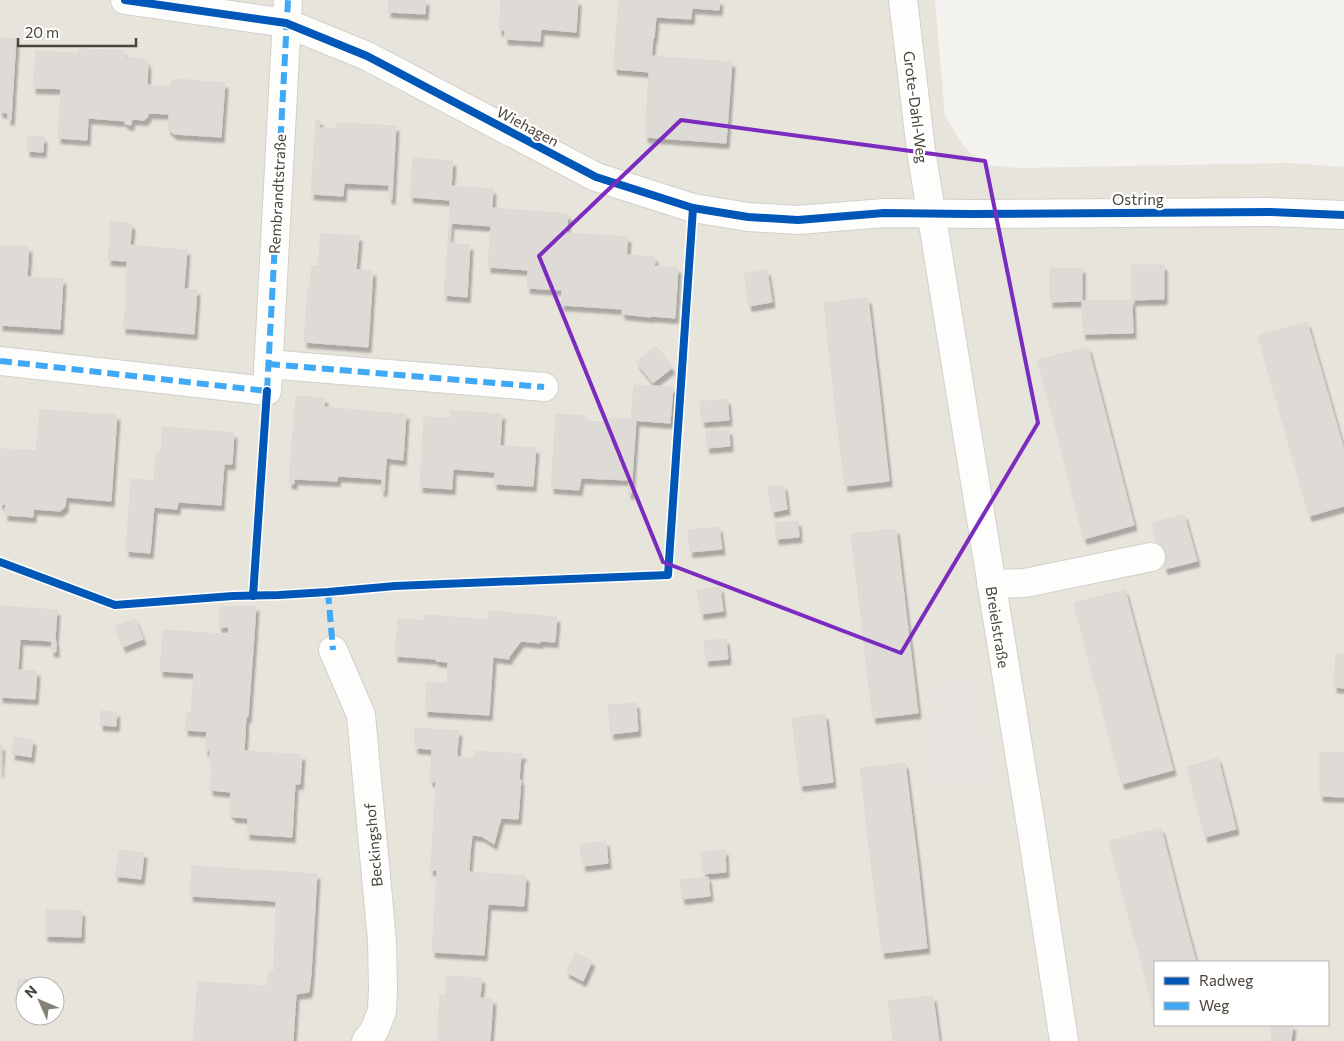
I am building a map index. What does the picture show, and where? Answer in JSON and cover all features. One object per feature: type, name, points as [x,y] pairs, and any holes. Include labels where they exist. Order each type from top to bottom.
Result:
[{"type":"street","name":"Wiehagen","points":[[125,0],[287,12],[596,177],[693,208],[748,217],[798,220],[884,213],[931,214]]},
{"type":"street","name":"Grote-Dahl-Weg","points":[[903,0],[921,150],[931,214]]},
{"type":"street","name":"Rembrandtstraße","points":[[0,361],[267,391],[287,12]]},
{"type":"street","name":"Ostring","points":[[931,214],[1270,212],[1344,216]]},
{"type":"street","name":"Breielstraße","points":[[931,214],[1032,832],[1064,1041]]},
{"type":"street","points":[[268,364],[544,387]]},
{"type":"street","points":[[991,584],[1025,583],[1150,557]]},
{"type":"street","name":"Beckingshof","points":[[333,650],[361,715],[382,941],[382,1011],[374,1031],[366,1041]]},
{"type":"highlighted area","points":[[681,120],[985,161],[1038,423],[901,653],[663,562],[539,256]]},
{"type":"shaded area","points":[[0,0],[935,0],[945,116],[963,145],[985,165],[1018,168],[1290,163],[1344,167],[1344,1041],[0,1041]]},
{"type":"shaded area","points":[[977,680],[992,782],[933,789],[924,718],[935,716],[931,685]]},
{"type":"building","points":[[389,0],[426,0],[425,14],[388,12]]},
{"type":"building","points":[[501,0],[578,0],[576,32],[541,29],[540,41],[505,39],[505,30],[499,30]]},
{"type":"building","points":[[619,0],[655,1],[654,38],[616,35]]},
{"type":"building","points":[[655,0],[720,0],[719,10],[692,8],[691,19],[654,17]]},
{"type":"building","points":[[616,35],[653,38],[650,72],[614,69]]},
{"type":"building","points":[[0,38],[16,39],[11,120],[8,119],[8,113],[0,112]]},
{"type":"building","points":[[79,49],[121,50],[124,51],[126,58],[146,60],[148,65],[149,113],[147,118],[144,120],[132,119],[131,125],[125,124],[125,121],[88,118],[87,140],[58,138],[61,88],[76,89]]},
{"type":"building","points":[[36,51],[78,53],[76,89],[33,88]]},
{"type":"building","points":[[650,56],[732,62],[726,143],[645,137]]},
{"type":"building","points":[[176,79],[225,83],[221,137],[174,134],[168,129],[169,114],[149,113],[147,85],[170,87],[172,81]]},
{"type":"building","points":[[316,120],[320,120],[319,128],[337,129],[337,123],[396,126],[392,199],[389,198],[389,185],[344,183],[343,196],[311,194]]},
{"type":"building","points":[[28,136],[44,137],[43,152],[27,151]]},
{"type":"building","points":[[413,158],[453,161],[450,200],[410,197]]},
{"type":"building","points":[[451,186],[493,189],[491,226],[451,223],[448,244]]},
{"type":"building","points":[[492,208],[568,214],[562,290],[527,288],[528,270],[488,267]]},
{"type":"building","points":[[111,221],[132,224],[127,261],[108,260]]},
{"type":"building","points":[[566,233],[628,237],[622,309],[561,305]]},
{"type":"building","points":[[321,234],[359,236],[356,270],[318,266]]},
{"type":"building","points":[[449,243],[470,245],[467,297],[444,295]]},
{"type":"building","points":[[0,245],[29,247],[27,277],[63,279],[60,329],[0,325]]},
{"type":"building","points":[[128,245],[187,250],[184,289],[197,290],[194,334],[123,328]]},
{"type":"building","points":[[626,255],[655,257],[651,317],[622,314]]},
{"type":"building","points":[[1132,265],[1164,265],[1164,299],[1132,300]]},
{"type":"building","points":[[312,266],[373,271],[368,347],[304,342],[308,288],[310,287]]},
{"type":"building","points":[[655,266],[678,268],[675,318],[651,316]]},
{"type":"building","points":[[1050,268],[1082,268],[1082,301],[1050,302]]},
{"type":"building","points":[[767,270],[772,302],[749,306],[744,274]]},
{"type":"building","points":[[868,298],[879,390],[834,395],[824,303]]},
{"type":"building","points":[[1132,300],[1133,333],[1083,334],[1082,301]]},
{"type":"building","points":[[1307,322],[1333,412],[1284,426],[1258,336]]},
{"type":"building","points":[[656,346],[672,368],[653,383],[636,362]]},
{"type":"building","points":[[1088,347],[1111,436],[1061,449],[1038,360]]},
{"type":"building","points":[[634,385],[673,387],[670,423],[631,420]]},
{"type":"building","points":[[879,390],[889,481],[845,486],[834,395]]},
{"type":"building","points":[[296,396],[325,398],[324,407],[378,412],[375,448],[387,449],[384,491],[381,491],[382,479],[338,476],[337,481],[294,479],[294,484],[289,483]]},
{"type":"building","points":[[727,399],[729,420],[702,422],[700,402]]},
{"type":"building","points":[[40,410],[117,415],[111,501],[66,497],[65,507],[60,511],[33,509]]},
{"type":"building","points":[[451,411],[502,414],[500,446],[536,448],[533,486],[494,484],[495,472],[453,469],[452,489],[420,487],[424,417],[451,418]]},
{"type":"building","points":[[378,412],[406,414],[403,460],[386,458],[387,449],[375,448]]},
{"type":"building","points":[[1333,412],[1344,450],[1344,506],[1309,516],[1284,426]]},
{"type":"building","points":[[556,414],[585,416],[585,421],[604,422],[604,418],[636,420],[631,494],[628,493],[629,480],[581,478],[579,490],[551,488]]},
{"type":"building","points":[[163,427],[234,433],[232,464],[224,464],[221,505],[178,502],[177,509],[152,507],[156,452],[161,452]]},
{"type":"building","points":[[729,430],[730,446],[707,448],[706,431]]},
{"type":"building","points":[[1111,436],[1134,525],[1084,539],[1061,449]]},
{"type":"building","points":[[0,449],[9,449],[6,504],[0,504]]},
{"type":"building","points":[[9,449],[36,451],[33,517],[5,515]]},
{"type":"building","points":[[131,479],[154,481],[150,553],[126,551]]},
{"type":"building","points":[[784,485],[787,509],[772,512],[768,487]]},
{"type":"building","points":[[1184,514],[1197,561],[1165,569],[1152,523]]},
{"type":"building","points":[[798,521],[799,537],[776,539],[775,523]]},
{"type":"building","points":[[719,527],[722,549],[690,552],[688,530]]},
{"type":"building","points":[[896,529],[907,621],[862,626],[851,534]]},
{"type":"building","points":[[720,587],[723,611],[701,614],[697,590]]},
{"type":"building","points":[[1125,590],[1149,680],[1098,694],[1074,603]]},
{"type":"building","points":[[0,606],[57,610],[56,652],[51,651],[52,641],[20,639],[18,670],[37,671],[35,699],[0,697]]},
{"type":"building","points":[[256,606],[254,636],[228,634],[229,627],[219,627],[220,607]]},
{"type":"building","points":[[489,611],[557,617],[555,642],[521,641],[509,659],[493,657],[489,715],[425,711],[427,682],[447,684],[448,662],[422,658],[425,615],[488,620]]},
{"type":"building","points":[[135,619],[143,639],[123,647],[115,626]]},
{"type":"building","points":[[398,619],[426,621],[422,658],[395,656]]},
{"type":"building","points":[[907,621],[918,713],[873,718],[862,626]]},
{"type":"building","points":[[163,630],[254,636],[248,717],[191,713],[194,673],[160,671]]},
{"type":"building","points":[[726,639],[728,659],[706,661],[704,641]]},
{"type":"building","points":[[1336,654],[1344,654],[1344,688],[1334,687]]},
{"type":"building","points":[[1149,680],[1173,770],[1122,784],[1098,694]]},
{"type":"building","points":[[636,703],[638,731],[611,734],[608,705]]},
{"type":"building","points":[[101,711],[117,712],[116,726],[100,725]]},
{"type":"building","points":[[187,713],[246,717],[245,734],[185,730]]},
{"type":"building","points":[[825,714],[833,782],[800,786],[792,719]]},
{"type":"building","points":[[415,728],[459,731],[457,751],[415,748]]},
{"type":"building","points":[[207,731],[245,734],[244,753],[205,750]]},
{"type":"building","points":[[15,737],[33,740],[31,757],[12,754]]},
{"type":"building","points":[[0,745],[2,745],[0,772]]},
{"type":"building","points":[[432,749],[457,751],[457,757],[475,758],[472,835],[433,832],[436,782],[430,781]]},
{"type":"building","points":[[210,750],[302,755],[300,784],[295,784],[292,837],[247,834],[248,818],[233,817],[229,812],[231,792],[210,790],[212,761],[210,761]]},
{"type":"building","points":[[475,751],[523,754],[521,756],[519,780],[521,780],[518,819],[501,818],[494,844],[481,836],[472,835]]},
{"type":"building","points":[[1320,752],[1344,753],[1344,797],[1320,796]]},
{"type":"building","points":[[1218,758],[1236,829],[1205,837],[1187,767]]},
{"type":"building","points":[[905,763],[917,857],[871,862],[860,768]]},
{"type":"building","points":[[1161,828],[1184,918],[1133,931],[1109,841]]},
{"type":"building","points":[[433,832],[472,835],[470,854],[432,852]]},
{"type":"building","points":[[606,841],[608,863],[583,866],[580,845]]},
{"type":"building","points":[[119,850],[144,853],[141,879],[115,876]]},
{"type":"building","points":[[725,850],[726,872],[703,874],[701,852]]},
{"type":"building","points":[[432,852],[470,854],[469,872],[430,870]]},
{"type":"building","points":[[917,857],[927,948],[882,953],[871,862]]},
{"type":"building","points":[[192,866],[317,874],[311,974],[274,971],[276,901],[190,896]]},
{"type":"building","points":[[437,870],[526,876],[524,906],[488,904],[484,955],[432,952]]},
{"type":"building","points":[[708,877],[710,896],[682,899],[680,880]]},
{"type":"building","points":[[46,909],[82,911],[81,937],[45,936]]},
{"type":"building","points":[[1184,918],[1196,961],[1154,961],[1154,1010],[1133,931]]},
{"type":"building","points":[[575,953],[592,961],[583,981],[566,972]]},
{"type":"building","points":[[268,972],[311,974],[309,992],[296,994],[293,1041],[193,1041],[198,982],[267,986]]},
{"type":"building","points":[[446,976],[482,978],[480,997],[446,995]]},
{"type":"building","points":[[440,995],[493,999],[490,1041],[437,1041]]},
{"type":"building","points":[[933,996],[939,1041],[893,1041],[888,1001]]},
{"type":"building","points":[[1272,1026],[1293,1026],[1291,1041],[1271,1041]]},
{"type":"marked path","points":[[0,361],[267,391],[288,0]]},
{"type":"marked path","points":[[268,364],[544,387]]},
{"type":"marked path","points":[[328,592],[333,650]]},
{"type":"cycle path","points":[[125,0],[286,23],[367,56],[596,177],[693,208],[748,217],[798,220],[884,213],[1270,212],[1344,215]]},
{"type":"cycle path","points":[[0,562],[115,605],[395,586],[668,575],[693,208]]},
{"type":"cycle path","points":[[253,596],[267,391]]}]
